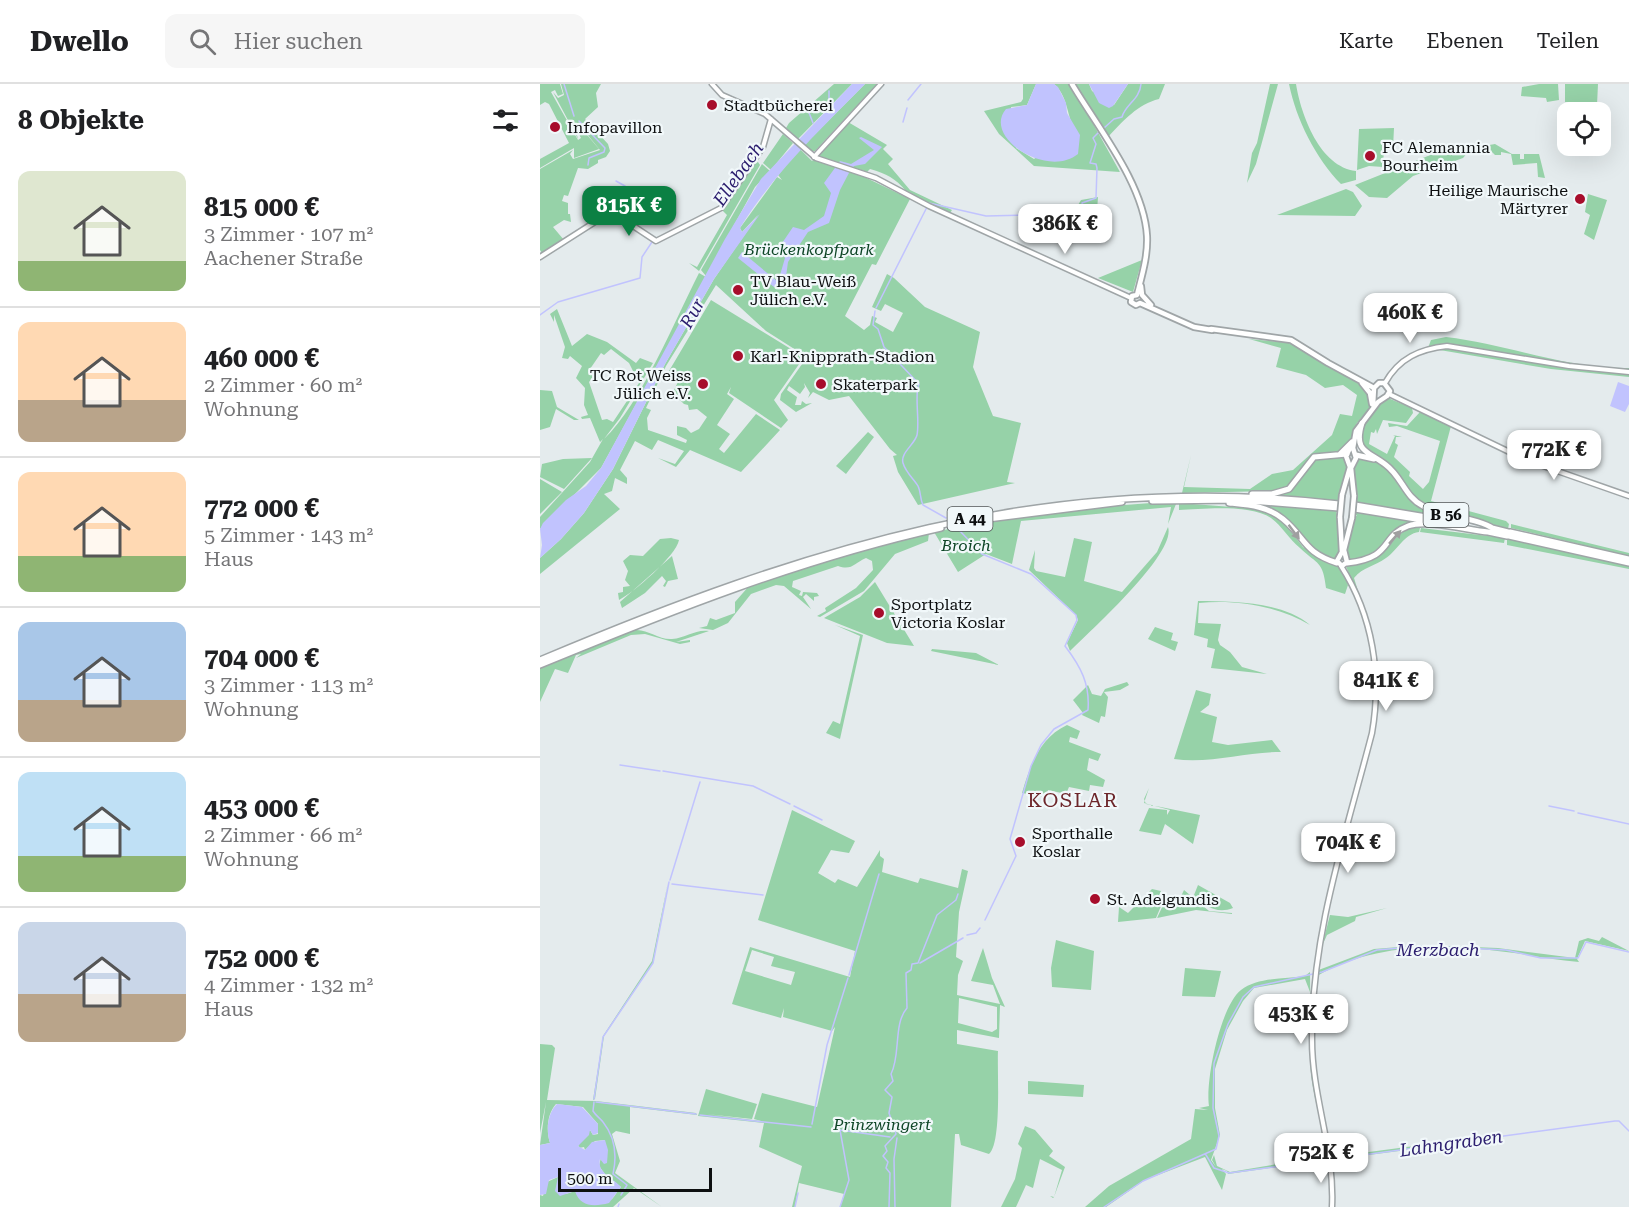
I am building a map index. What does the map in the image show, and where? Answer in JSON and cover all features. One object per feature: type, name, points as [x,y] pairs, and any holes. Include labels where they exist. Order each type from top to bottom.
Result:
[{"type":"highway","name":"B 56","points":[[1362,423],[1358,437],[1361,446],[1392,470],[1408,494],[1420,505],[1491,530]]},
{"type":"highway","points":[[1200,498],[1283,491],[1294,484],[1312,459],[1344,452],[1352,442]]},
{"type":"highway","points":[[1332,455],[1352,454],[1378,460]]},
{"type":"highway","name":"A 44","points":[[540,665],[765,577],[872,544],[952,525],[1061,508],[1173,498]]},
{"type":"highway","name":"A 44","points":[[1200,498],[1208,502],[1250,505],[1268,510],[1286,522],[1305,546],[1342,562]]},
{"type":"highway","name":"A 44","points":[[540,660],[750,578],[870,540],[963,520],[1060,503],[1200,498],[1353,507],[1491,530],[1629,561]]},
{"type":"highway","points":[[1342,562],[1366,561],[1377,556],[1397,533],[1412,525],[1491,530]]},
{"type":"highway","points":[[744,588],[765,577]]},
{"type":"highway","points":[[734,580],[750,578]]},
{"type":"highway","points":[[601,635],[627,621]]},
{"type":"highway","points":[[615,634],[637,629]]},
{"type":"main road","points":[[712,84],[723,94],[756,109],[771,119],[819,159],[876,178],[928,205],[1131,298],[1133,304],[1140,302],[1151,305],[1209,330]]},
{"type":"main road","points":[[813,156],[881,84]]},
{"type":"main road","points":[[1072,84],[1138,198],[1147,234],[1142,295],[1151,305]]},
{"type":"main road","points":[[540,257],[609,213],[655,241],[721,208],[763,147],[771,119]]},
{"type":"main road","points":[[1142,277],[1137,294],[1140,302],[1209,330],[1291,340],[1374,387]]},
{"type":"main road","points":[[1131,298],[1137,294]]},
{"type":"main road","points":[[1385,383],[1397,366],[1408,357],[1428,348],[1448,346],[1569,366],[1629,372]]},
{"type":"main road","points":[[1361,381],[1371,395],[1370,411]]},
{"type":"main road","points":[[1374,387],[1379,383],[1385,383]]},
{"type":"main road","points":[[1385,383],[1389,388],[1389,394]]},
{"type":"main road","points":[[1342,562],[1352,518],[1354,496],[1352,442],[1356,428],[1370,411],[1375,395],[1374,387]]},
{"type":"main road","points":[[1332,1207],[1329,1158],[1312,1060],[1314,974],[1377,705],[1377,676],[1373,647],[1342,562],[1340,517],[1342,495],[1351,462],[1354,437],[1362,423],[1389,394]]},
{"type":"main road","points":[[1389,394],[1526,460],[1629,496]]},
{"type":"main road","points":[[1375,395],[1382,399]]},
{"type":"green space","points":[[540,84],[560,84],[563,94],[558,96],[555,90],[551,92],[578,140],[581,138],[578,132],[582,129],[599,149],[574,158],[574,148],[540,168],[540,159],[569,143],[549,104],[545,102],[540,105]]},
{"type":"green space","points":[[561,84],[601,84],[596,93],[598,107],[585,119],[608,144],[610,151],[606,157],[598,160],[598,163],[588,169],[578,168],[568,196],[564,195],[562,201],[568,203],[571,222],[564,220],[553,227],[564,240],[542,253],[540,250],[540,169],[573,150],[570,154],[573,159],[600,150],[582,128],[576,131],[578,139],[553,92],[558,98],[564,95]]},
{"type":"green space","points":[[834,84],[852,84],[798,139],[786,128],[789,123]]},
{"type":"green space","points":[[865,84],[877,84],[815,151],[811,151],[804,145]]},
{"type":"green space","points":[[1023,84],[1036,84],[1027,105],[1011,107],[1016,148],[1034,159],[1074,129],[1064,99],[1054,84],[1071,84],[1120,172],[1034,166],[999,134],[984,111],[1021,102]]},
{"type":"green space","points":[[1075,84],[1089,84],[1092,91],[1114,105],[1128,84],[1165,84],[1159,99],[1138,109],[1108,137]]},
{"type":"green space","points":[[1270,84],[1278,84],[1256,164],[1247,183],[1252,153],[1257,143]]},
{"type":"green space","points":[[1289,84],[1296,84],[1302,110],[1314,138],[1332,160],[1356,171],[1356,180],[1341,184],[1323,163],[1308,138]]},
{"type":"green space","points":[[1558,84],[1559,100],[1547,102],[1546,98],[1521,96],[1522,87]]},
{"type":"green space","points":[[1565,84],[1598,84],[1597,102],[1565,102]]},
{"type":"green space","name":"Brückenkopfpark","points":[[848,122],[887,145],[883,149],[893,159],[888,164],[910,190],[952,210],[950,213],[926,204],[910,195],[886,175],[870,169],[867,172],[855,168],[852,171],[910,199],[876,265],[872,264],[845,316],[864,330],[870,325],[872,316],[877,318],[875,322],[893,332],[903,313],[885,304],[881,311],[872,307],[887,274],[925,307],[980,332],[973,367],[993,416],[1021,423],[1007,482],[1015,483],[918,505],[898,472],[893,456],[897,455],[849,396],[829,400],[813,392],[808,398],[810,393],[804,383],[805,387],[800,394],[789,386],[787,390],[797,397],[795,405],[801,405],[802,401],[806,404],[812,403],[796,412],[780,400],[781,394],[807,357],[766,331],[716,285],[666,366],[646,408],[651,410],[647,418],[648,430],[686,443],[687,440],[677,435],[677,426],[686,428],[691,433],[699,429],[707,417],[697,409],[689,410],[688,405],[679,399],[680,396],[673,392],[682,374],[669,371],[711,300],[804,357],[774,400],[788,420],[781,428],[729,393],[731,387],[727,394],[734,399],[717,425],[730,434],[719,449],[724,453],[756,414],[780,430],[741,472],[690,450],[676,467],[658,458],[675,464],[684,451],[658,440],[652,450],[635,441],[620,470],[627,478],[627,484],[615,478],[612,491],[604,494],[620,509],[540,574],[540,558],[584,513],[613,469],[665,364],[714,279],[758,215],[742,232],[740,228],[777,177],[782,180],[778,175],[800,149],[812,161]]},
{"type":"green space","name":"FC Alemannia Bourheim","points":[[1394,128],[1393,148],[1384,148],[1383,167],[1369,166],[1357,170],[1359,129]]},
{"type":"green space","points":[[783,134],[793,143],[771,170],[763,163]]},
{"type":"green space","points":[[1495,144],[1512,154],[1520,154],[1520,159],[1524,159],[1524,154],[1539,154],[1545,178],[1538,177],[1537,163],[1513,165],[1511,154],[1501,152],[1501,155],[1495,155],[1491,151],[1468,152],[1463,158],[1413,176],[1387,198],[1369,197],[1355,185],[1453,146],[1456,151]]},
{"type":"green space","points":[[758,162],[760,165],[699,271],[689,263],[697,267],[727,215],[722,210]]},
{"type":"green space","points":[[762,164],[770,171],[755,187],[706,276],[701,270]]},
{"type":"green space","points":[[1346,189],[1353,192],[1362,206],[1355,216],[1277,215]]},
{"type":"green space","points":[[1588,194],[1607,200],[1594,240],[1584,234],[1590,215],[1585,212]]},
{"type":"green space","points":[[1098,197],[1095,238],[1067,226],[1081,200]]},
{"type":"green space","points":[[1142,260],[1133,292],[1098,278]]},
{"type":"green space","points":[[699,273],[706,277],[601,468],[540,529],[540,517],[590,462],[603,439],[600,442],[590,418],[582,419],[581,417],[588,415],[584,405],[585,388],[576,378],[582,366],[570,356],[568,359],[562,358],[565,347],[554,315],[554,322],[550,314],[557,309],[572,346],[587,334],[607,342],[636,363],[640,358],[653,363],[620,418],[604,439],[618,424],[644,383]],"holes":[[[611,349],[629,363],[639,383],[613,422],[607,419],[602,420],[589,382],[595,375],[590,369],[601,353],[604,355]]]},
{"type":"green space","points":[[1446,337],[1583,365],[1629,368],[1629,377],[1551,369],[1428,348],[1431,340]]},
{"type":"green space","points":[[1249,339],[1289,343],[1299,348],[1366,388],[1370,408],[1357,423],[1349,445],[1338,454],[1321,455],[1311,459],[1294,482],[1289,483],[1290,486],[1272,491],[1182,493],[1191,455],[1184,487],[1250,489],[1272,474],[1293,470],[1332,435],[1340,414],[1352,416],[1357,395],[1343,385],[1325,388],[1306,375],[1276,367],[1281,348]]},
{"type":"green space","points":[[540,390],[552,391],[557,407],[579,420],[574,420],[556,409],[550,427],[540,430]]},
{"type":"green space","points":[[1388,398],[1412,408],[1413,413],[1406,423],[1383,420],[1377,434],[1376,429],[1374,433],[1371,432],[1369,444],[1387,454],[1395,436],[1393,435],[1402,437],[1396,437],[1395,443],[1398,445],[1394,457],[1423,489],[1429,482],[1440,441],[1397,426],[1389,427],[1388,423],[1407,426],[1420,412],[1451,426],[1431,501],[1506,521],[1509,524],[1508,529],[1436,510],[1418,502],[1398,476],[1366,451],[1360,438],[1364,426],[1378,404]]},
{"type":"green space","points":[[868,432],[874,437],[846,474],[836,466]]},
{"type":"green space","points":[[1345,456],[1349,466],[1339,501],[1245,495],[1272,494],[1288,490],[1313,459]]},
{"type":"green space","points":[[1358,457],[1385,468],[1415,502],[1463,521],[1355,503],[1353,464]]},
{"type":"green space","points":[[592,458],[564,489],[540,477],[542,464],[563,459]]},
{"type":"green space","points":[[540,479],[562,492],[540,514]]},
{"type":"green space","points":[[1229,502],[1339,510],[1336,513],[1338,514],[1341,552],[1336,561],[1322,556],[1277,514]]},
{"type":"green space","name":"Broich","points":[[1151,503],[1176,504],[1168,524],[1171,507],[1021,521],[1012,564],[986,554],[958,572],[934,532],[1042,514]]},
{"type":"green space","points":[[1179,503],[1259,509],[1273,514],[1281,519],[1303,547],[1341,568],[1348,585],[1345,594],[1326,588],[1319,564],[1271,518],[1239,509],[1179,510]]},
{"type":"green space","points":[[1354,512],[1451,527],[1420,523],[1403,528],[1377,555],[1348,562],[1344,552],[1354,516],[1357,516]]},
{"type":"green space","points":[[1511,524],[1629,553],[1629,556],[1511,528]]},
{"type":"green space","points":[[1412,526],[1420,528],[1419,532],[1409,536],[1390,555],[1361,571],[1354,578],[1369,626],[1346,566],[1375,558]]},
{"type":"green space","points":[[1168,527],[1167,539],[1159,555],[1146,572],[1112,610],[1070,651],[1067,643],[1078,620],[1076,615],[1029,570],[1035,550],[1034,568],[1036,571],[1065,577],[1074,538],[1092,542],[1084,581],[1122,592],[1157,552]]},
{"type":"green space","points":[[1421,528],[1505,538],[1504,543],[1420,532]]},
{"type":"green space","points":[[929,533],[928,541],[895,554],[864,591],[820,617],[817,616],[826,611],[825,608],[856,588],[873,570],[872,561],[866,558],[850,567],[838,566],[793,581],[792,587],[801,591],[799,595],[802,596],[803,592],[817,593],[819,596],[814,597],[814,601],[806,594],[803,597],[811,609],[784,586],[776,585],[751,594],[728,623],[713,630],[699,628],[707,626],[710,618],[716,620],[735,613],[735,602],[749,586],[874,547]]},
{"type":"green space","points":[[1507,538],[1629,565],[1629,569],[1507,545]]},
{"type":"green space","points":[[660,539],[679,540],[670,555],[643,582],[619,600],[618,593],[623,592],[623,587],[630,586],[625,580],[628,571],[623,561],[630,555],[643,556]]},
{"type":"green space","points":[[672,556],[678,579],[668,581],[665,587],[663,586],[666,581],[662,576],[645,593],[622,608],[620,602]]},
{"type":"green space","points":[[875,582],[914,646],[887,643],[824,618],[860,597]]},
{"type":"green space","points":[[1198,601],[1226,602],[1199,603],[1198,623],[1221,624],[1218,640],[1220,645],[1230,652],[1242,667],[1267,674],[1211,668],[1215,649],[1207,647],[1208,639],[1194,635]]},
{"type":"green space","points":[[1242,603],[1272,607],[1299,617],[1310,625],[1285,613]]},
{"type":"green space","points":[[835,625],[863,635],[840,739],[826,733],[833,721],[840,724],[860,636]]},
{"type":"green space","points":[[1155,627],[1173,633],[1171,640],[1178,642],[1175,651],[1148,639]]},
{"type":"green space","points":[[635,630],[672,639],[699,631],[709,631],[676,642],[690,640],[690,642],[680,644],[645,634],[631,635],[576,658],[581,654],[576,655],[568,673],[555,669],[540,702],[540,667]]},
{"type":"green space","points":[[932,649],[976,653],[999,665],[931,651]]},
{"type":"green space","points":[[1127,682],[1129,685],[1120,690],[1104,692],[1108,697],[1105,717],[1101,716],[1099,723],[1082,715],[1083,713],[1073,700],[1088,685],[1092,694],[1101,696],[1105,689]]},
{"type":"green space","points":[[1196,690],[1211,694],[1209,705],[1200,712],[1217,717],[1212,742],[1228,745],[1272,740],[1281,752],[1201,760],[1174,759]]},
{"type":"green space","points":[[1067,725],[1080,731],[1077,739],[1070,737],[1069,742],[1101,754],[1098,761],[1089,758],[1087,770],[1105,780],[1103,787],[1090,785],[1089,791],[1069,787],[1066,794],[1048,790],[1046,797],[1022,793],[1037,754],[1049,737]]},
{"type":"green space","points":[[1153,805],[1200,815],[1193,844],[1165,824],[1161,835],[1139,831],[1149,808],[1167,810],[1167,815],[1170,810]]},
{"type":"green space","name":"Prinzwingert","points":[[792,810],[855,841],[849,853],[831,850],[818,873],[835,883],[838,879],[857,887],[880,850],[880,856],[884,859],[882,872],[918,883],[920,878],[958,888],[962,869],[968,871],[959,912],[956,957],[963,961],[958,975],[957,995],[1000,1004],[993,985],[971,981],[983,948],[992,978],[1005,1007],[1000,1005],[999,1038],[957,1030],[957,1044],[998,1051],[998,1106],[996,1136],[989,1154],[961,1145],[959,1134],[955,1134],[951,1207],[840,1207],[844,1194],[799,1183],[795,1207],[792,1207],[802,1166],[759,1147],[764,1123],[698,1116],[706,1089],[757,1104],[752,1119],[706,1114],[761,1121],[754,1119],[762,1093],[817,1107],[835,1027],[832,1031],[783,1017],[784,1008],[781,1018],[732,1004],[750,947],[850,977],[855,951],[758,920]],"holes":[[[752,950],[774,957],[771,966],[795,972],[791,985],[745,971]],[[959,998],[997,1007],[997,1029],[992,1032],[958,1023]]]},
{"type":"green space","points":[[668,882],[653,963],[604,1036],[595,1099],[593,1100],[603,1036],[652,961]]},
{"type":"green space","points":[[1198,885],[1230,903],[1233,908],[1217,910],[1202,903],[1194,895]]},
{"type":"green space","points":[[1152,889],[1161,891],[1159,896],[1164,899],[1156,918],[1118,922],[1119,907],[1128,913]]},
{"type":"green space","points":[[1184,890],[1209,911],[1232,914],[1196,910],[1157,918],[1166,899],[1176,907]]},
{"type":"green space","points":[[1387,908],[1356,917],[1355,921],[1327,935],[1322,946],[1330,915],[1348,917]]},
{"type":"green space","points":[[1602,937],[1629,951],[1585,941],[1577,959],[1579,962],[1482,949],[1433,947],[1362,957],[1317,976],[1316,971],[1374,949],[1423,945],[1498,948],[1575,958],[1579,941],[1588,938],[1599,941]]},
{"type":"green space","points":[[1056,940],[1094,951],[1091,990],[1052,987],[1051,968]]},
{"type":"green space","points":[[1185,968],[1221,971],[1215,997],[1182,996]]},
{"type":"green space","points":[[1310,972],[1311,1052],[1310,992],[1305,979],[1254,988],[1243,1001],[1227,1030],[1215,1069],[1215,1108],[1220,1135],[1211,1160],[1216,1167],[1212,1160],[1214,1155],[1217,1166],[1230,1172],[1326,1156],[1311,1077],[1311,1054],[1316,1092],[1324,1126],[1327,1160],[1228,1174],[1222,1169],[1226,1174],[1222,1190],[1205,1157],[1145,1180],[1106,1207],[1085,1207],[1109,1186],[1191,1139],[1195,1109],[1208,1110],[1199,1108],[1209,1106],[1208,1094],[1212,1062],[1221,1026],[1234,998],[1241,990],[1255,983],[1305,976]]},
{"type":"green space","points":[[540,1044],[552,1045],[555,1048],[547,1100],[596,1101],[696,1113],[697,1115],[630,1107],[630,1134],[616,1131],[612,1134],[620,1161],[615,1173],[662,1207],[634,1188],[613,1207],[540,1207],[540,1195],[543,1196],[547,1182],[558,1177],[566,1194],[575,1191],[586,1201],[596,1203],[612,1199],[621,1187],[607,1177],[599,1166],[605,1140],[595,1141],[585,1150],[584,1147],[579,1148],[578,1144],[590,1130],[593,1135],[598,1134],[598,1124],[583,1107],[556,1104],[548,1123],[550,1143],[540,1145],[546,1102],[540,1133]]},
{"type":"green space","points":[[1028,1081],[1084,1085],[1083,1097],[1028,1094]]},
{"type":"green space","points":[[1025,1126],[1035,1130],[1053,1151],[1049,1156],[1065,1167],[1054,1197],[1062,1170],[1040,1159],[1033,1188],[1026,1185],[1016,1207],[1001,1207],[1015,1179],[1022,1148],[1018,1144]]},
{"type":"green space","points":[[1437,1143],[1437,1146],[1331,1160],[1331,1157]]},
{"type":"water","name":"Rur","points":[[852,84],[865,84],[783,170],[753,208],[740,228],[742,232],[760,214],[714,279],[665,364],[613,469],[584,513],[540,558],[542,545],[540,529],[543,523],[566,500],[586,486],[601,468],[725,239],[761,179]]},
{"type":"water","points":[[1036,84],[1054,84],[1058,87],[1066,103],[1067,113],[1080,135],[1078,154],[1065,160],[1050,161],[1035,158],[1010,142],[1003,131],[1001,120],[1006,109],[1027,105]]},
{"type":"water","points":[[1089,84],[1128,84],[1113,106],[1109,108],[1099,103]]},
{"type":"water","points":[[859,138],[882,147],[865,164],[854,166],[850,171],[840,190],[829,223],[808,232],[788,262],[785,284],[780,288],[774,287],[738,258],[742,252],[778,282],[785,258],[778,249],[793,227],[804,230],[824,216],[831,193],[824,183],[840,161],[851,164],[874,150]]},
{"type":"water","points":[[1618,382],[1629,386],[1629,404],[1625,412],[1610,406]]},
{"type":"water","points":[[557,1104],[582,1107],[598,1124],[598,1133],[593,1135],[590,1130],[589,1135],[578,1146],[585,1150],[592,1142],[605,1140],[608,1150],[607,1163],[604,1164],[600,1159],[601,1168],[621,1187],[609,1203],[598,1205],[584,1203],[575,1191],[560,1196],[555,1191],[558,1177],[549,1180],[546,1194],[540,1195],[540,1145],[550,1143],[548,1123]]},
{"type":"waterway","points":[[564,84],[574,116]]},
{"type":"waterway","points":[[908,100],[921,84]]},
{"type":"waterway","points":[[1104,128],[1114,119],[1122,117],[1138,94],[1141,84]]},
{"type":"waterway","points":[[829,91],[829,107]]},
{"type":"waterway","points":[[903,122],[907,108]]},
{"type":"waterway","points":[[808,110],[813,123]]},
{"type":"waterway","points":[[579,121],[605,148],[604,152],[589,158],[588,165]]},
{"type":"waterway","points":[[929,203],[986,216],[1025,215],[1063,227],[1072,222],[1076,213],[1083,207],[1082,203],[1096,198],[1097,168],[1096,164],[1090,163],[1096,144],[1093,138],[1099,132]]},
{"type":"waterway","points":[[616,181],[625,186]]},
{"type":"waterway","points":[[876,308],[927,207]]},
{"type":"waterway","name":"Ellebach","points":[[540,315],[558,302],[640,278],[642,257],[652,242]]},
{"type":"waterway","points":[[875,311],[873,325],[878,329],[884,347],[919,384],[917,435],[906,452],[903,463],[918,486],[923,505],[946,518]]},
{"type":"waterway","points":[[959,530],[982,554],[1031,574],[1076,615],[1077,620],[1065,646],[1076,661],[1088,692],[1088,710],[1054,729],[1041,745],[1031,766],[1010,839],[1016,856],[985,920]]},
{"type":"waterway","points":[[620,765],[660,771]]},
{"type":"waterway","points":[[663,771],[753,786],[790,804]]},
{"type":"waterway","points":[[670,880],[700,782]]},
{"type":"waterway","points":[[794,806],[822,820]]},
{"type":"waterway","points":[[1549,806],[1574,811]]},
{"type":"waterway","points":[[1578,813],[1629,824]]},
{"type":"waterway","points":[[849,975],[879,874]]},
{"type":"waterway","points":[[594,1099],[603,1037],[653,963],[669,882]]},
{"type":"waterway","points":[[672,884],[763,895]]},
{"type":"waterway","points":[[889,1207],[890,1173],[886,1168],[888,1162],[883,1156],[887,1151],[885,1146],[896,1134],[889,1113],[892,1097],[885,1090],[893,1081],[891,1074],[896,1058],[898,1031],[907,1008],[906,973],[911,970],[912,964],[918,963],[937,915],[956,900],[958,894]]},
{"type":"waterway","points":[[967,935],[976,933],[980,928]]},
{"type":"waterway","points":[[920,963],[963,938]]},
{"type":"waterway","name":"Merzbach","points":[[1104,1207],[1143,1181],[1216,1149],[1219,1136],[1213,1108],[1214,1063],[1228,1024],[1243,997],[1254,987],[1322,972],[1377,950],[1422,946],[1506,950],[1541,958],[1578,958],[1586,942],[1629,952]]},
{"type":"waterway","points":[[812,1124],[827,1045],[848,978]]},
{"type":"waterway","points":[[594,1102],[593,1111],[607,1128],[612,1140],[615,1154],[613,1174],[627,1185],[621,1195]]},
{"type":"waterway","points":[[596,1102],[696,1114]]},
{"type":"waterway","points":[[700,1115],[811,1127]]},
{"type":"waterway","name":"Lahngraben","points":[[1206,1155],[1214,1168],[1229,1173],[1615,1121],[1619,1121],[1629,1131]]},
{"type":"waterway","points":[[840,1207],[849,1180],[840,1130],[890,1137]]},
{"type":"waterway","points":[[895,1207],[894,1159],[897,1138]]},
{"type":"waterway","points":[[795,1207],[798,1193]]},
{"type":"place","name":"Stadtbücherei","points":[[712,105]]},
{"type":"place","name":"Infopavillon","points":[[555,127]]},
{"type":"place","name":"FC Alemannia Bourheim","points":[[1370,156]]},
{"type":"place","name":"Heilige Maurische Märtyrer","points":[[1580,199]]},
{"type":"place","name":"TV Blau-Weiß Jülich e.V.","points":[[738,290]]},
{"type":"place","name":"Karl-Knipprath-Stadion","points":[[738,356]]},
{"type":"place","name":"TC Rot Weiss Jülich e.V.","points":[[703,384]]},
{"type":"place","name":"Skaterpark","points":[[821,384]]},
{"type":"place","name":"Sportplatz Victoria Koslar","points":[[879,613]]},
{"type":"place","name":"Sporthalle Koslar","points":[[1020,842]]},
{"type":"place","name":"St. Adelgundis","points":[[1095,899]]},
{"type":"district","name":"KOSLAR","points":[[1073,800]]}]
